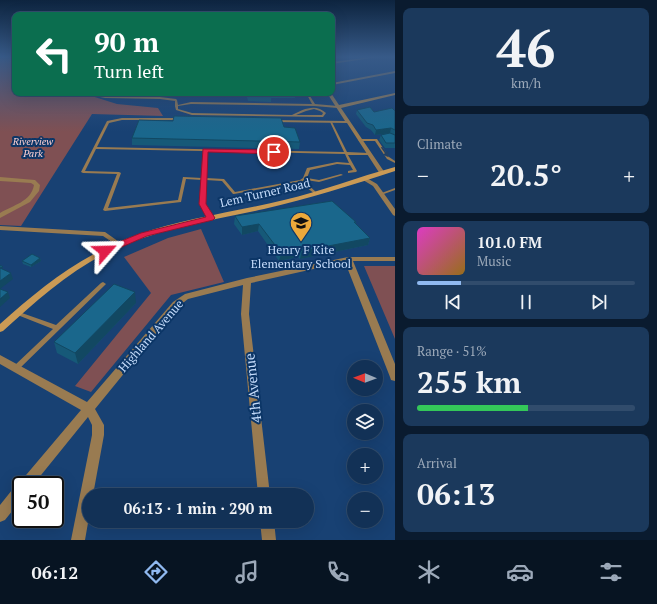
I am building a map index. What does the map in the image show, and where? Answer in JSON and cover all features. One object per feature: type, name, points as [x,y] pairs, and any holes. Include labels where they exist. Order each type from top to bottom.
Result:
[{"type":"main road","name":"Lem Turner Road","points":[[0,329],[67,272],[118,244],[166,228],[316,194],[395,169]]},
{"type":"street","points":[[336,105],[395,94]]},
{"type":"street","points":[[331,96],[382,173]]},
{"type":"street","points":[[263,121],[348,122]]},
{"type":"street","points":[[0,179],[33,181],[37,185],[37,190],[32,198],[7,210],[0,216]]},
{"type":"street","points":[[365,179],[375,185],[395,214]]},
{"type":"street","points":[[0,228],[105,234],[118,244]]},
{"type":"street","points":[[348,259],[395,377]]},
{"type":"street","name":"Highland Avenue","points":[[33,476],[176,304],[185,297],[247,281],[348,259],[395,259]]},
{"type":"street","name":"4th Avenue","points":[[247,281],[245,314],[263,488]]},
{"type":"street","points":[[0,359],[90,409],[98,425],[98,435],[78,540]]},
{"type":"street","points":[[0,515],[12,501]]},
{"type":"street","points":[[268,528],[269,540]]},
{"type":"lane","points":[[97,96],[105,98],[172,99],[176,101],[176,106],[180,111],[192,114],[323,116],[325,113],[320,109],[313,108],[306,109],[293,115]]},
{"type":"lane","points":[[105,98],[114,96]]},
{"type":"lane","points":[[309,96],[314,105]]},
{"type":"lane","points":[[176,106],[191,104],[336,105]]},
{"type":"lane","points":[[314,105],[336,105]]},
{"type":"lane","points":[[184,120],[122,119],[108,122],[83,172],[119,173],[105,210],[180,201],[184,178],[223,180],[234,193],[303,180],[319,181],[341,174]]},
{"type":"lane","points":[[331,122],[354,171],[349,172]]},
{"type":"lane","points":[[360,140],[376,140],[375,138],[382,137]]},
{"type":"lane","points":[[376,140],[388,158],[395,162]]},
{"type":"lane","points":[[95,148],[369,154]]},
{"type":"lane","points":[[205,150],[202,204],[211,218]]},
{"type":"lane","points":[[303,180],[308,169],[337,164],[351,164]]},
{"type":"lane","points":[[303,180],[316,194]]},
{"type":"lane","points":[[381,194],[395,190]]},
{"type":"lane","points":[[16,368],[103,284]]},
{"type":"lane","points":[[18,313],[57,328]]},
{"type":"green space","name":"Riverview Park","points":[[0,82],[12,82],[12,96],[92,96],[117,104],[158,108],[163,116],[92,114],[21,226],[0,225]]},
{"type":"green space","points":[[201,229],[224,282],[171,295],[91,392],[75,386],[151,293],[124,257],[168,238]]},
{"type":"green space","points":[[364,266],[395,266],[395,339]]},
{"type":"building","points":[[370,107],[374,112],[392,108],[395,111],[395,130],[391,128],[376,130],[373,125],[367,123],[357,110]]},
{"type":"building","points":[[174,116],[281,118],[284,127],[295,128],[300,142],[132,138],[139,120],[173,121]]},
{"type":"building","points":[[390,133],[395,135],[395,143],[386,143],[381,135]]},
{"type":"building","points":[[332,201],[356,222],[354,222],[370,238],[302,251],[300,249],[281,253],[259,224],[242,227],[235,216]]},
{"type":"building","points":[[32,254],[40,258],[31,265],[22,261]]},
{"type":"building","points":[[0,268],[11,273],[0,281]]},
{"type":"building","points":[[114,284],[135,292],[75,353],[54,342]]},
{"type":"building","points":[[0,289],[8,292],[0,299]]},
{"type":"place","name":"Henry F Kite Elementary School","points":[[301,242]]},
{"type":"route","points":[[105,251],[118,244],[166,228],[211,218],[202,204],[205,150],[274,152]]}]
